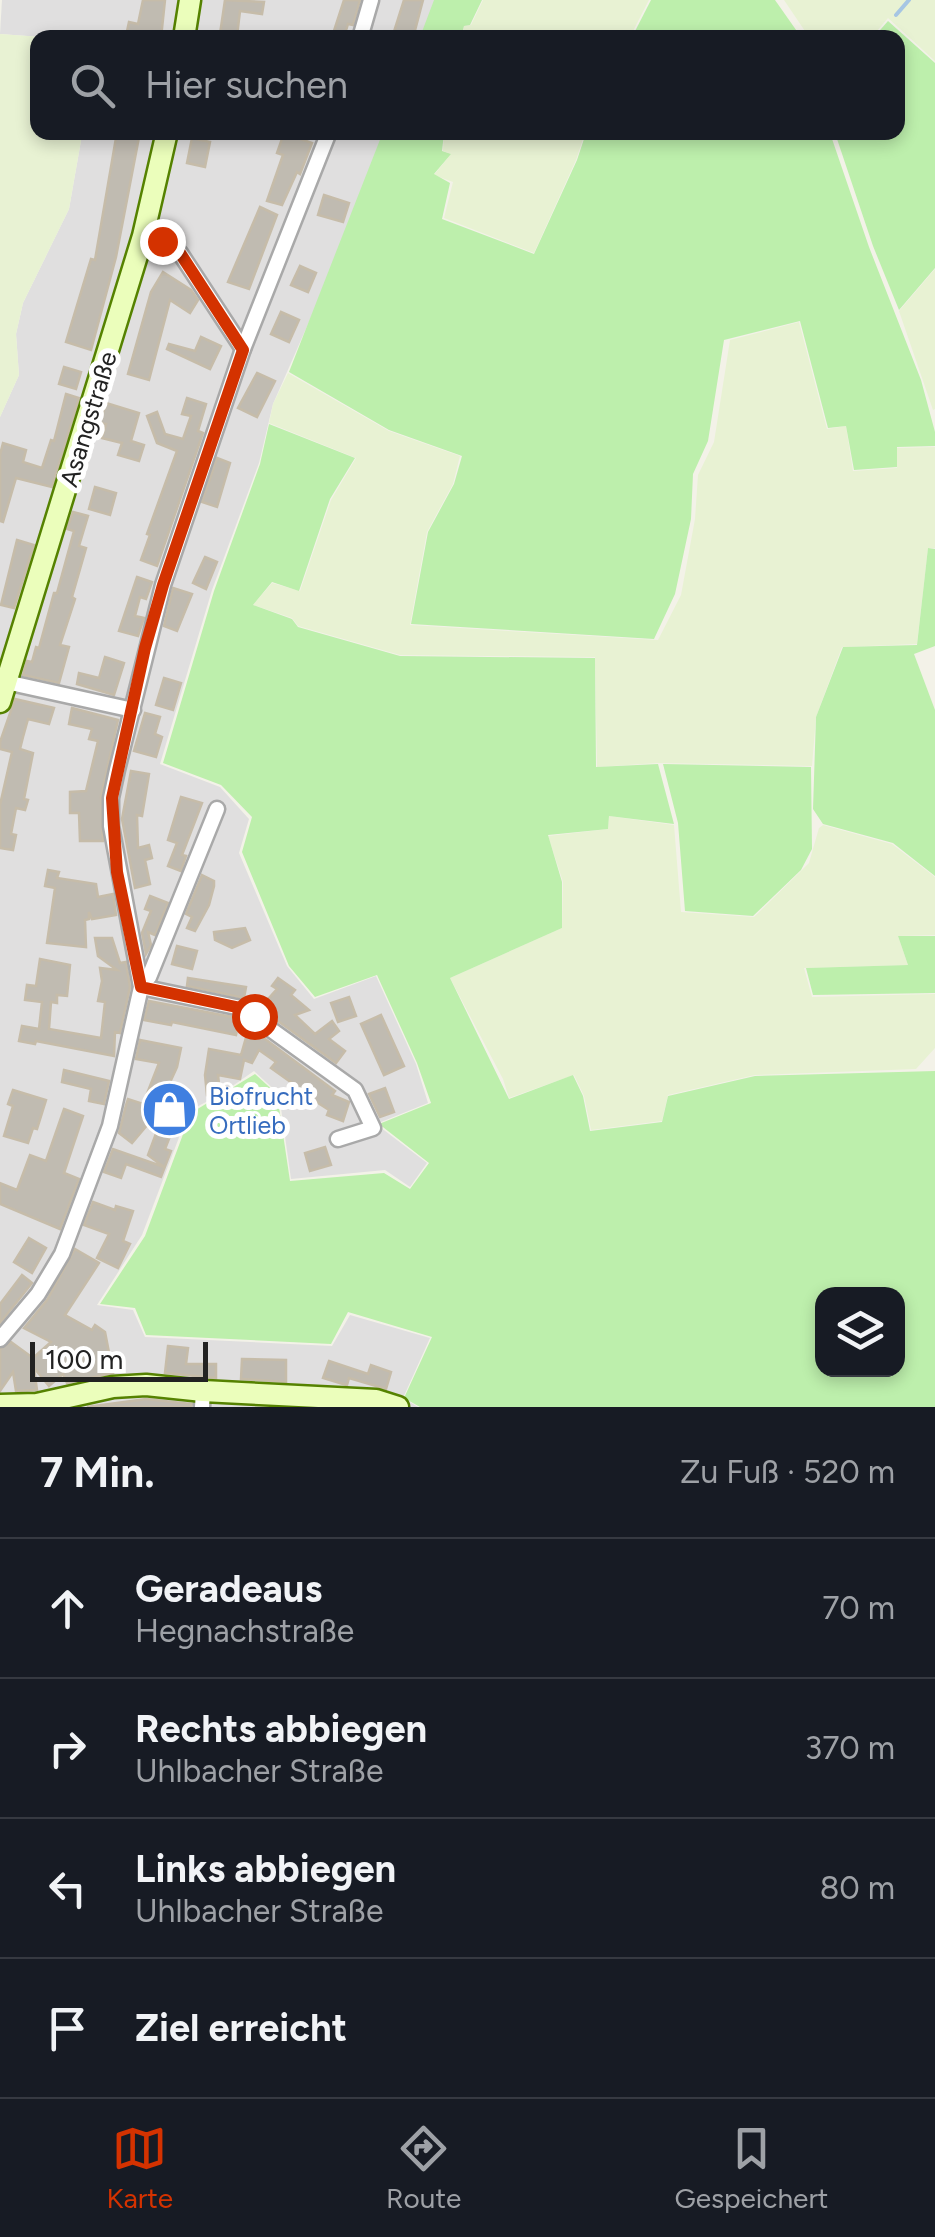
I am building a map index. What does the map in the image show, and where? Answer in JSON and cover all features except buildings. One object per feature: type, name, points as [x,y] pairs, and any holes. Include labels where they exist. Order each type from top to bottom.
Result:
[{"type":"street","points":[[185,30],[190,0]]},
{"type":"street","points":[[363,30],[372,0]]},
{"type":"street","name":"Asangstraße","points":[[3,692],[143,236],[165,140]]},
{"type":"street","points":[[0,1339],[38,1294],[62,1254],[110,1126],[141,987],[111,826],[112,798],[163,585],[243,350],[326,140]]},
{"type":"street","points":[[143,236],[162,241],[180,253],[243,350]]},
{"type":"street","points":[[3,692],[133,710]]},
{"type":"street","points":[[141,987],[149,977],[217,809]]},
{"type":"street","points":[[141,987],[241,1008],[355,1090],[373,1128],[338,1139]]},
{"type":"street","points":[[0,1405],[37,1404],[96,1390],[146,1384],[203,1399],[376,1400],[398,1407]]},
{"type":"shaded area","points":[[2,0],[435,0],[424,30],[30,30],[30,36],[0,34]]},
{"type":"shaded area","points":[[81,140],[383,140],[357,212],[273,404],[259,463],[212,590],[160,764],[220,787],[249,819],[239,853],[287,966],[314,999],[376,976],[416,1064],[428,1103],[376,1124],[427,1163],[410,1187],[385,1170],[291,1179],[279,1094],[254,1071],[189,1111],[142,1235],[97,1305],[133,1310],[145,1337],[332,1346],[350,1315],[430,1338],[403,1398],[418,1407],[0,1407],[0,417],[19,375],[16,334],[23,303],[69,209]]},
{"type":"green space","points":[[434,0],[482,0],[470,25],[463,30],[423,30]]},
{"type":"green space","points":[[483,0],[649,0],[634,30],[463,30],[471,25]]},
{"type":"green space","points":[[651,0],[775,0],[796,30],[636,30]]},
{"type":"green space","points":[[784,0],[935,0],[935,61],[888,18],[878,30],[804,30]]},
{"type":"green space","points":[[888,21],[898,30],[880,30]]},
{"type":"green space","points":[[0,34],[30,36],[30,140],[81,140],[69,209],[23,303],[16,334],[19,375],[0,417]]},
{"type":"green space","points":[[905,36],[935,63],[935,268],[899,310],[837,140],[905,140]]},
{"type":"green space","points":[[380,140],[443,140],[442,151],[451,154],[434,174],[450,183],[442,219],[534,254],[584,140],[832,140],[921,380],[935,446],[897,447],[897,467],[854,470],[846,426],[828,428],[800,321],[724,340],[708,441],[693,474],[691,519],[675,594],[654,639],[411,624],[428,532],[454,484],[462,456],[389,430],[289,372]]},
{"type":"green space","points":[[444,140],[583,140],[534,253],[444,218],[453,182],[434,175],[451,154],[443,151]]},
{"type":"green space","points":[[935,269],[935,409],[933,410],[899,311]]},
{"type":"green space","points":[[799,322],[827,429],[846,426],[853,471],[897,468],[897,448],[935,447],[935,548],[928,548],[917,644],[842,647],[816,717],[812,766],[658,763],[597,767],[595,657],[400,655],[298,626],[292,618],[253,605],[272,583],[300,591],[331,500],[356,458],[269,423],[273,404],[288,373],[389,431],[460,456],[453,484],[427,532],[410,625],[658,640],[681,595],[695,519],[698,475],[714,442],[730,340]]},
{"type":"green space","points":[[269,424],[355,458],[330,499],[299,591],[272,582],[253,605],[292,619],[298,627],[400,656],[595,658],[596,767],[658,764],[674,824],[609,816],[608,829],[548,835],[562,882],[562,928],[450,978],[509,1099],[573,1075],[583,1096],[590,1131],[662,1122],[668,1096],[755,1076],[935,1071],[935,1407],[420,1407],[404,1398],[432,1337],[348,1312],[331,1344],[146,1335],[135,1308],[100,1304],[145,1236],[191,1113],[255,1074],[277,1094],[290,1181],[384,1173],[410,1189],[429,1163],[379,1124],[431,1103],[377,975],[315,997],[289,966],[242,852],[252,817],[221,785],[163,763],[214,591],[260,464]]},
{"type":"green space","points":[[928,548],[935,549],[935,646],[914,654],[935,710],[935,876],[893,843],[823,824],[813,809],[816,717],[843,647],[917,645]]},
{"type":"green space","points":[[663,764],[811,767],[812,849],[801,870],[753,916],[685,911],[678,823]]},
{"type":"green space","points":[[609,816],[674,825],[681,912],[754,917],[809,863],[823,825],[892,844],[935,877],[935,935],[898,936],[908,965],[804,968],[812,997],[935,994],[935,1048],[916,1069],[755,1075],[668,1095],[662,1121],[591,1130],[584,1096],[574,1075],[509,1098],[450,978],[562,928],[563,882],[548,836],[608,829]]},
{"type":"green space","points":[[898,936],[935,936],[935,993],[813,995],[806,968],[908,965]]},
{"type":"waterway","points":[[896,15],[909,0]]},
{"type":"place","name":"Biofrucht Ortlieb","points":[[170,1110]]},
{"type":"route","points":[[162,241],[180,253],[243,350],[145,648],[112,798],[111,826],[141,987],[241,1008],[254,1016]]}]
